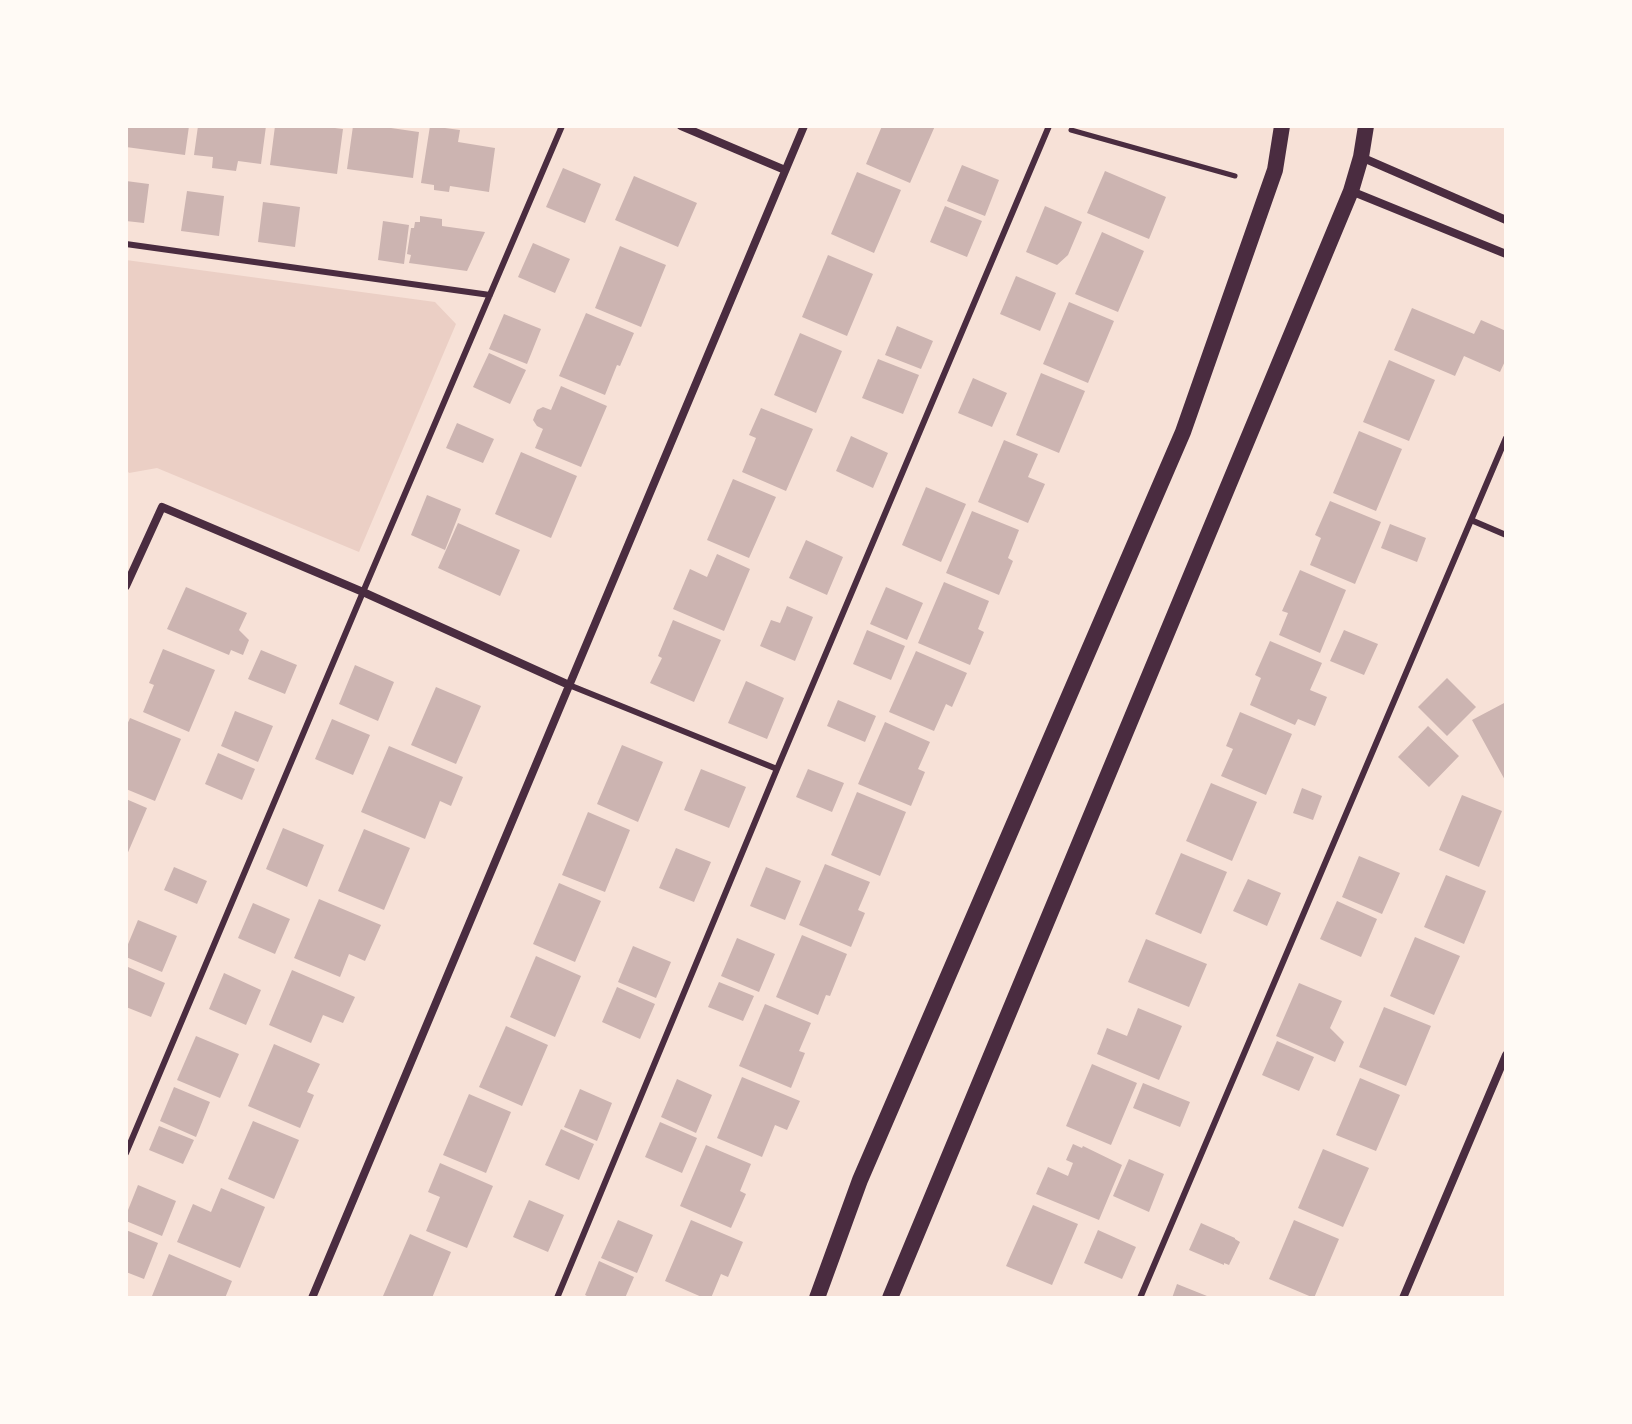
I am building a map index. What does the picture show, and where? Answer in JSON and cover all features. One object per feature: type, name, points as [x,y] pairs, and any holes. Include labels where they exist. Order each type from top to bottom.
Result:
[{"type":"main road","points":[[817,1298],[860,1180],[1183,432],[1275,170],[1282,126]]},
{"type":"main road","points":[[890,1298],[1351,191],[1366,126]]},
{"type":"street","points":[[681,126],[785,170]]},
{"type":"street","points":[[312,1298],[804,126]]},
{"type":"street","points":[[1361,157],[1506,220]]},
{"type":"street","points":[[1351,191],[1506,254]]},
{"type":"street","points":[[126,586],[162,507],[363,592],[569,685]]},
{"type":"street","points":[[1403,1298],[1506,1055]]},
{"type":"lane","points":[[126,1153],[562,126]]},
{"type":"lane","points":[[557,1298],[1049,126]]},
{"type":"lane","points":[[126,244],[490,295]]},
{"type":"lane","points":[[1140,1298],[1506,438]]},
{"type":"lane","points":[[1471,520],[1506,535]]},
{"type":"lane","points":[[569,685],[777,769]]},
{"type":"path","points":[[1071,130],[1235,176]]},
{"type":"shaded area","points":[[126,260],[435,302],[456,324],[359,552],[157,468],[129,473],[126,469]]},
{"type":"building","points":[[126,126],[189,126],[185,155],[126,147]]},
{"type":"building","points":[[198,126],[266,126],[261,164],[238,161],[236,171],[212,168],[213,157],[194,155]]},
{"type":"building","points":[[275,126],[343,129],[337,174],[270,165]]},
{"type":"building","points":[[353,126],[419,132],[413,178],[347,169]]},
{"type":"building","points":[[430,126],[460,130],[458,142],[495,148],[489,192],[450,186],[449,192],[434,190],[434,185],[421,183]]},
{"type":"building","points":[[882,126],[935,126],[910,183],[866,164]]},
{"type":"building","points":[[962,165],[999,180],[985,216],[947,201]]},
{"type":"building","points":[[563,168],[601,184],[585,223],[546,207]]},
{"type":"building","points":[[1105,171],[1166,197],[1149,239],[1087,213]]},
{"type":"building","points":[[857,172],[901,190],[874,253],[831,234]]},
{"type":"building","points":[[634,176],[697,203],[678,247],[615,220]]},
{"type":"building","points":[[126,181],[149,184],[144,223],[126,221]]},
{"type":"building","points":[[187,191],[224,196],[219,236],[181,231]]},
{"type":"building","points":[[263,202],[300,207],[295,247],[258,242]]},
{"type":"building","points":[[945,206],[982,221],[967,257],[930,242]]},
{"type":"building","points":[[1045,206],[1082,222],[1068,255],[1057,265],[1026,252]]},
{"type":"building","points":[[420,216],[442,219],[442,226],[485,232],[467,271],[409,263],[411,255],[407,254],[411,228],[414,228],[415,222],[420,222]]},
{"type":"building","points":[[383,221],[409,225],[404,264],[378,260]]},
{"type":"building","points":[[1102,232],[1144,251],[1118,312],[1075,294]]},
{"type":"building","points":[[533,243],[570,259],[555,293],[518,277]]},
{"type":"building","points":[[620,246],[666,265],[641,327],[595,308]]},
{"type":"building","points":[[828,255],[873,274],[847,336],[802,317]]},
{"type":"building","points":[[1016,276],[1056,293],[1040,331],[1000,314]]},
{"type":"building","points":[[1069,302],[1114,321],[1088,383],[1043,364]]},
{"type":"building","points":[[1412,308],[1474,334],[1481,320],[1506,331],[1506,359],[1500,372],[1464,356],[1455,376],[1394,350]]},
{"type":"building","points":[[586,313],[634,333],[605,395],[559,376]]},
{"type":"building","points":[[504,314],[541,329],[527,364],[489,349]]},
{"type":"building","points":[[897,326],[933,341],[921,369],[885,355]]},
{"type":"building","points":[[800,333],[842,351],[816,413],[774,395]]},
{"type":"building","points":[[489,353],[526,370],[510,404],[473,387]]},
{"type":"building","points":[[878,359],[919,375],[903,414],[862,398]]},
{"type":"building","points":[[1389,360],[1435,380],[1409,441],[1363,422]]},
{"type":"building","points":[[1041,373],[1085,391],[1059,453],[1016,435]]},
{"type":"building","points":[[973,378],[1007,393],[992,427],[958,413]]},
{"type":"building","points":[[561,386],[607,406],[581,467],[535,448],[543,429],[533,420],[537,410],[543,407],[551,410]]},
{"type":"building","points":[[761,408],[813,429],[786,491],[742,472],[756,438],[749,435]]},
{"type":"building","points":[[457,423],[494,439],[483,463],[446,448]]},
{"type":"building","points":[[1359,431],[1402,449],[1376,511],[1333,493]]},
{"type":"building","points":[[851,436],[888,453],[873,488],[836,471]]},
{"type":"building","points":[[1004,440],[1038,454],[1028,477],[1045,484],[1028,523],[978,502]]},
{"type":"building","points":[[521,452],[577,476],[551,538],[495,514]]},
{"type":"building","points":[[733,479],[776,497],[749,558],[707,540]]},
{"type":"building","points":[[926,487],[966,504],[941,562],[902,545]]},
{"type":"building","points":[[427,495],[461,509],[445,550],[411,535]]},
{"type":"building","points":[[1330,501],[1381,522],[1355,584],[1310,565],[1321,538],[1315,535]]},
{"type":"building","points":[[972,511],[1019,530],[1008,558],[1013,561],[999,595],[946,573]]},
{"type":"building","points":[[458,523],[520,550],[500,596],[438,568]]},
{"type":"building","points":[[1390,524],[1426,538],[1417,562],[1381,548]]},
{"type":"building","points":[[806,540],[843,557],[827,595],[789,578]]},
{"type":"building","points":[[717,554],[750,569],[724,631],[673,609],[690,569],[707,577]]},
{"type":"building","points":[[1300,570],[1346,590],[1320,653],[1279,635],[1288,613],[1282,611]]},
{"type":"building","points":[[944,582],[989,601],[978,629],[984,632],[970,665],[918,643]]},
{"type":"building","points":[[186,587],[247,613],[239,630],[249,640],[243,655],[231,650],[229,655],[167,629]]},
{"type":"building","points":[[886,587],[923,603],[907,640],[870,624]]},
{"type":"building","points":[[787,606],[813,617],[795,661],[760,646],[771,620],[780,623]]},
{"type":"building","points":[[673,620],[721,640],[694,702],[650,683],[662,658],[658,656]]},
{"type":"building","points":[[867,630],[905,646],[891,680],[853,664]]},
{"type":"building","points":[[1344,630],[1378,644],[1364,675],[1330,661]]},
{"type":"building","points":[[1270,641],[1322,663],[1310,690],[1327,697],[1315,726],[1298,719],[1295,725],[1250,705],[1261,678],[1255,675]]},
{"type":"building","points":[[163,649],[215,670],[189,732],[143,712],[154,685],[149,683]]},
{"type":"building","points":[[261,650],[297,665],[285,694],[248,679]]},
{"type":"building","points":[[916,651],[967,673],[952,707],[946,704],[934,731],[889,712]]},
{"type":"building","points":[[355,665],[394,682],[378,721],[339,704]]},
{"type":"building","points":[[1447,678],[1476,707],[1447,736],[1418,707]]},
{"type":"building","points":[[746,681],[784,698],[767,739],[728,723]]},
{"type":"building","points":[[436,687],[481,706],[456,764],[411,745]]},
{"type":"building","points":[[838,700],[876,716],[865,742],[827,726]]},
{"type":"building","points":[[1506,702],[1506,782],[1472,720]]},
{"type":"building","points":[[235,711],[273,726],[258,762],[221,746]]},
{"type":"building","points":[[1240,712],[1292,734],[1266,795],[1221,776],[1233,749],[1226,746]]},
{"type":"building","points":[[130,718],[181,739],[155,801],[126,789],[126,727]]},
{"type":"building","points":[[332,719],[370,735],[353,775],[315,759]]},
{"type":"building","points":[[885,722],[930,742],[918,769],[925,772],[911,806],[858,784]]},
{"type":"building","points":[[1428,726],[1459,756],[1429,787],[1398,757]]},
{"type":"building","points":[[622,745],[663,762],[638,822],[597,804]]},
{"type":"building","points":[[389,746],[463,777],[451,806],[440,801],[425,839],[361,812]]},
{"type":"building","points":[[218,753],[255,769],[242,800],[205,784]]},
{"type":"building","points":[[701,769],[746,787],[729,828],[684,810]]},
{"type":"building","points":[[808,769],[844,783],[832,812],[796,797]]},
{"type":"building","points":[[1211,783],[1257,802],[1232,861],[1186,841]]},
{"type":"building","points":[[1302,788],[1322,796],[1313,820],[1293,813]]},
{"type":"building","points":[[857,792],[906,812],[880,876],[831,855]]},
{"type":"building","points":[[1462,795],[1502,811],[1479,867],[1439,850]]},
{"type":"building","points":[[126,799],[147,808],[126,857]]},
{"type":"building","points":[[588,812],[630,830],[605,892],[562,875]]},
{"type":"building","points":[[283,828],[324,845],[307,887],[266,869]]},
{"type":"building","points":[[364,829],[410,848],[384,910],[338,891]]},
{"type":"building","points":[[676,848],[711,862],[694,902],[659,888]]},
{"type":"building","points":[[1181,853],[1227,872],[1201,934],[1155,914]]},
{"type":"building","points":[[1359,856],[1400,873],[1382,914],[1342,897]]},
{"type":"building","points":[[825,864],[870,882],[858,910],[865,913],[851,947],[799,925]]},
{"type":"building","points":[[174,867],[207,881],[197,904],[164,890]]},
{"type":"building","points":[[766,867],[801,881],[785,920],[750,906]]},
{"type":"building","points":[[1446,875],[1486,891],[1464,944],[1424,927]]},
{"type":"building","points":[[1248,879],[1281,893],[1267,926],[1233,911]]},
{"type":"building","points":[[559,883],[601,901],[575,962],[533,944]]},
{"type":"building","points":[[319,899],[381,925],[365,961],[349,954],[340,977],[294,958]]},
{"type":"building","points":[[1337,901],[1377,919],[1361,957],[1320,939]]},
{"type":"building","points":[[253,903],[290,919],[275,954],[238,938]]},
{"type":"building","points":[[138,920],[177,936],[162,972],[126,957],[126,949]]},
{"type":"building","points":[[802,935],[847,954],[830,996],[826,995],[818,1015],[776,997]]},
{"type":"building","points":[[1415,937],[1460,956],[1434,1015],[1390,996]]},
{"type":"building","points":[[737,938],[775,954],[759,992],[721,976]]},
{"type":"building","points":[[1146,939],[1207,964],[1189,1007],[1128,982]]},
{"type":"building","points":[[633,946],[671,962],[656,998],[618,982]]},
{"type":"building","points":[[536,956],[581,976],[555,1037],[510,1017]]},
{"type":"building","points":[[128,967],[165,983],[151,1017],[126,1007]]},
{"type":"building","points":[[292,970],[355,997],[343,1023],[323,1015],[311,1043],[269,1025]]},
{"type":"building","points":[[224,973],[261,990],[246,1025],[209,1009]]},
{"type":"building","points":[[719,982],[754,996],[743,1021],[708,1007]]},
{"type":"building","points":[[1299,983],[1342,1001],[1330,1028],[1344,1042],[1335,1062],[1276,1036]]},
{"type":"building","points":[[617,987],[655,1004],[640,1039],[602,1022]]},
{"type":"building","points":[[765,1004],[811,1023],[799,1051],[805,1053],[791,1088],[739,1066]]},
{"type":"building","points":[[1384,1007],[1431,1026],[1406,1086],[1359,1067]]},
{"type":"building","points":[[1138,1008],[1182,1026],[1159,1080],[1097,1054],[1107,1028],[1127,1036]]},
{"type":"building","points":[[506,1026],[548,1045],[522,1106],[479,1087]]},
{"type":"building","points":[[196,1036],[239,1054],[220,1098],[177,1080]]},
{"type":"building","points":[[1277,1041],[1314,1057],[1299,1091],[1262,1075]]},
{"type":"building","points":[[274,1044],[320,1064],[307,1092],[314,1095],[300,1128],[248,1106]]},
{"type":"building","points":[[1092,1064],[1137,1083],[1111,1145],[1066,1126]]},
{"type":"building","points":[[742,1077],[800,1101],[787,1130],[775,1125],[762,1157],[717,1138]]},
{"type":"building","points":[[1360,1078],[1400,1095],[1376,1151],[1336,1135]]},
{"type":"building","points":[[677,1079],[712,1095],[696,1133],[661,1117]]},
{"type":"building","points":[[1143,1083],[1190,1102],[1180,1127],[1133,1108]]},
{"type":"building","points":[[174,1087],[210,1102],[196,1137],[160,1121]]},
{"type":"building","points":[[580,1089],[612,1103],[597,1141],[564,1127]]},
{"type":"building","points":[[469,1094],[511,1112],[486,1173],[443,1155]]},
{"type":"building","points":[[253,1121],[299,1140],[274,1199],[228,1179]]},
{"type":"building","points":[[660,1122],[697,1138],[682,1173],[645,1157]]},
{"type":"building","points":[[159,1126],[194,1140],[183,1164],[149,1150]]},
{"type":"building","points":[[561,1129],[594,1144],[579,1180],[545,1165]]},
{"type":"building","points":[[1073,1144],[1122,1165],[1099,1220],[1036,1194],[1048,1167],[1068,1176],[1073,1163],[1066,1160]]},
{"type":"building","points":[[706,1145],[751,1164],[740,1191],[746,1194],[731,1228],[680,1206]]},
{"type":"building","points":[[1323,1149],[1369,1168],[1343,1227],[1298,1208]]},
{"type":"building","points":[[1129,1159],[1164,1174],[1149,1212],[1113,1196]]},
{"type":"building","points":[[440,1163],[493,1186],[467,1248],[426,1231],[440,1197],[428,1192]]},
{"type":"building","points":[[138,1185],[176,1201],[162,1236],[126,1221]]},
{"type":"building","points":[[221,1188],[265,1207],[240,1268],[177,1242],[193,1204],[211,1212]]},
{"type":"building","points":[[529,1200],[564,1215],[548,1252],[513,1237]]},
{"type":"building","points":[[1033,1205],[1078,1224],[1052,1285],[1006,1266]]},
{"type":"building","points":[[618,1220],[653,1235],[637,1273],[601,1258]]},
{"type":"building","points":[[691,1220],[743,1242],[728,1277],[721,1274],[711,1298],[704,1298],[665,1281]]},
{"type":"building","points":[[1294,1220],[1339,1239],[1314,1298],[1269,1279]]},
{"type":"building","points":[[1201,1223],[1240,1242],[1229,1265],[1189,1250]]},
{"type":"building","points":[[126,1230],[158,1243],[144,1279],[126,1272]]},
{"type":"building","points":[[1098,1230],[1136,1247],[1122,1279],[1084,1263]]},
{"type":"building","points":[[410,1234],[451,1252],[432,1298],[387,1298],[383,1296]]},
{"type":"building","points":[[169,1254],[232,1281],[225,1298],[152,1296]]},
{"type":"building","points":[[599,1261],[634,1277],[625,1298],[591,1298],[585,1295]]},
{"type":"building","points":[[1177,1284],[1212,1298],[1172,1298]]}]
